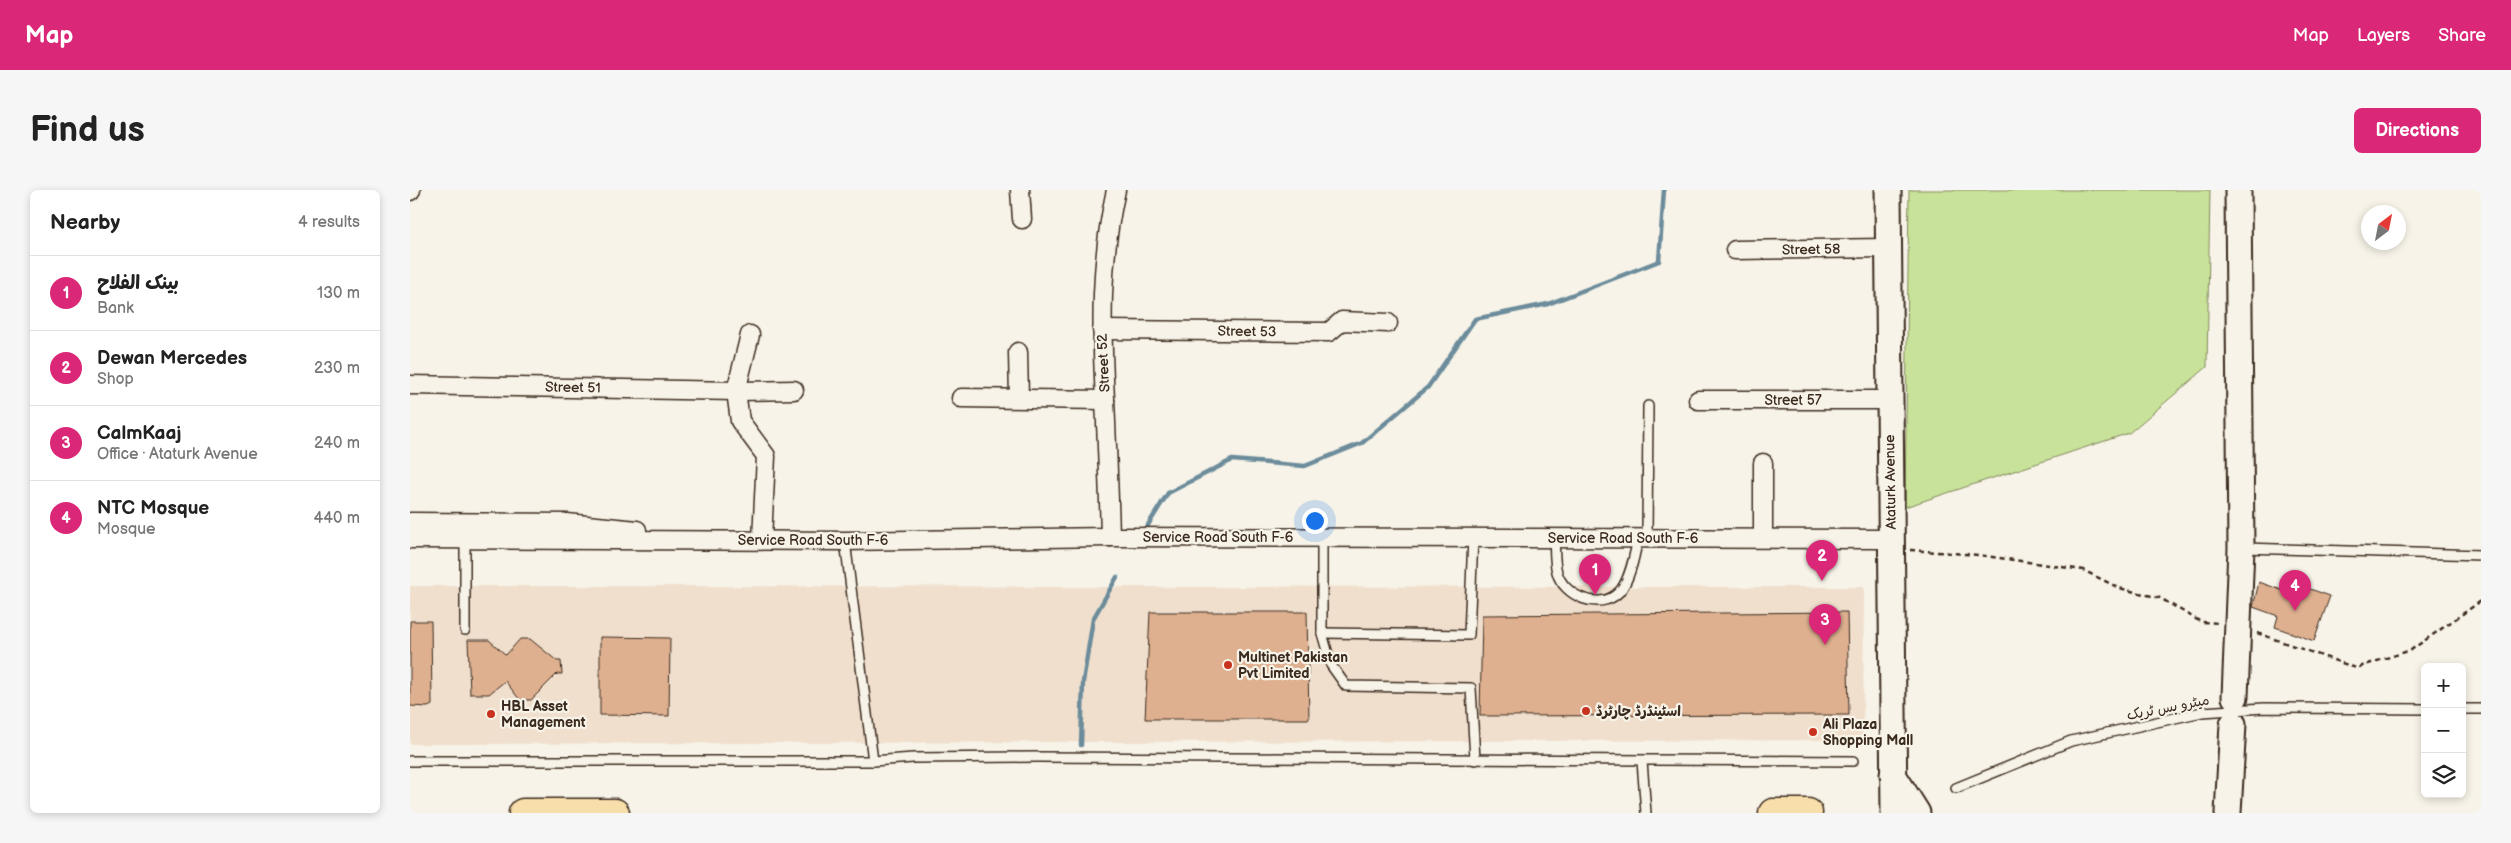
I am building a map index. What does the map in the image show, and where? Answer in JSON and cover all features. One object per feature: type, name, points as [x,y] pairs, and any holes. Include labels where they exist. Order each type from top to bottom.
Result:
[{"type":"main road","points":[[522,813],[616,813]]},
{"type":"main road","points":[[1773,813],[1808,813]]},
{"type":"street","points":[[1020,190],[1022,219]]},
{"type":"street","name":"Street 52","points":[[1110,537],[1102,330],[1102,276],[1109,222],[1116,190]]},
{"type":"street","name":"Ataturk Avenue","points":[[1888,190],[1888,400],[1894,813]]},
{"type":"street","points":[[2235,697],[2241,548],[2238,190]]},
{"type":"street","name":"Street 58","points":[[1735,250],[1887,248]]},
{"type":"street","name":"Street 53","points":[[1102,330],[1329,332],[1342,321],[1388,323]]},
{"type":"street","points":[[750,335],[736,392],[740,422],[766,456],[762,540]]},
{"type":"street","points":[[1018,352],[1018,398]]},
{"type":"street","name":"Street 51","points":[[410,385],[736,392],[794,390]]},
{"type":"street","points":[[961,398],[1105,400]]},
{"type":"street","name":"Street 57","points":[[1698,400],[1888,400]]},
{"type":"street","points":[[1763,463],[1763,538]]},
{"type":"street","name":"Service Road South F-6","points":[[410,522],[567,523],[631,529],[694,540]]},
{"type":"street","name":"Service Road South F-6","points":[[410,539],[845,541],[1110,537],[1473,537],[1763,538],[1891,544]]},
{"type":"street","points":[[2228,813],[2233,724]]},
{"type":"street","points":[[1893,775],[1917,813]]},
{"type":"lane","points":[[1554,538],[1557,573],[1564,588],[1588,601],[1608,600],[1620,592],[1642,538],[1648,406]]},
{"type":"lane","points":[[1322,537],[1322,633],[1332,665],[1346,686],[1472,688],[1475,760]]},
{"type":"lane","points":[[1322,633],[1469,635],[1473,537]]},
{"type":"lane","points":[[465,539],[465,630]]},
{"type":"lane","points":[[845,541],[872,761]]},
{"type":"lane","points":[[2241,548],[2481,555]]},
{"type":"lane","name":"میٹرو بس ٹریک","points":[[1956,788],[2071,741],[2202,712],[2264,708],[2421,709]]},
{"type":"lane","points":[[2466,709],[2481,709]]},
{"type":"lane","points":[[410,761],[872,761],[913,758],[1019,757],[1853,761]]},
{"type":"lane","points":[[1642,761],[1646,813]]},
{"type":"path","points":[[1891,544],[1979,554],[2083,570],[2119,588],[2160,598],[2201,622],[2239,622],[2356,668],[2411,650],[2481,601]]},
{"type":"shaded area","points":[[410,586],[1864,587],[1863,740],[410,744]]},
{"type":"green space","points":[[1909,190],[2210,190],[2207,367],[2129,433],[1905,507]]},
{"type":"building","points":[[2259,582],[2287,592],[2290,582],[2330,596],[2314,641],[2275,627],[2278,616],[2253,607]]},
{"type":"building","name":"Multinet Pakistan Pvt Limited","points":[[1150,612],[1307,612],[1309,719],[1145,719]]},
{"type":"building","points":[[1847,612],[1849,715],[1480,716],[1482,615]]},
{"type":"building","points":[[410,621],[431,621],[432,705],[428,707],[410,706]]},
{"type":"building","points":[[600,637],[670,638],[669,716],[600,715]]},
{"type":"building","points":[[520,639],[530,639],[557,661],[561,661],[562,674],[557,674],[531,700],[520,700],[505,681],[489,694],[470,694],[468,640],[489,640],[506,655]]},
{"type":"waterway","points":[[1148,525],[1168,493],[1232,460],[1305,466],[1362,443],[1428,387],[1475,319],[1548,304],[1659,261],[1664,190]]},
{"type":"waterway","points":[[1081,745],[1083,682],[1093,619],[1117,577]]},
{"type":"place","name":"Dewan Mercedes","points":[[1822,581]]},
{"type":"place","name":"بینک الفلاح","points":[[1595,595]]},
{"type":"place","name":"NTC Mosque","points":[[2295,611]]},
{"type":"place","name":"CalmKaaj","points":[[1825,645]]},
{"type":"place","name":"Multinet Pakistan Pvt Limited","points":[[1228,665]]},
{"type":"place","name":"اسٹینڈرڈ چارٹرڈ","points":[[1586,711]]},
{"type":"place","name":"HBL Asset Management","points":[[491,714]]},
{"type":"place","name":"Ali Plaza Shopping Mall","points":[[1813,732]]}]
